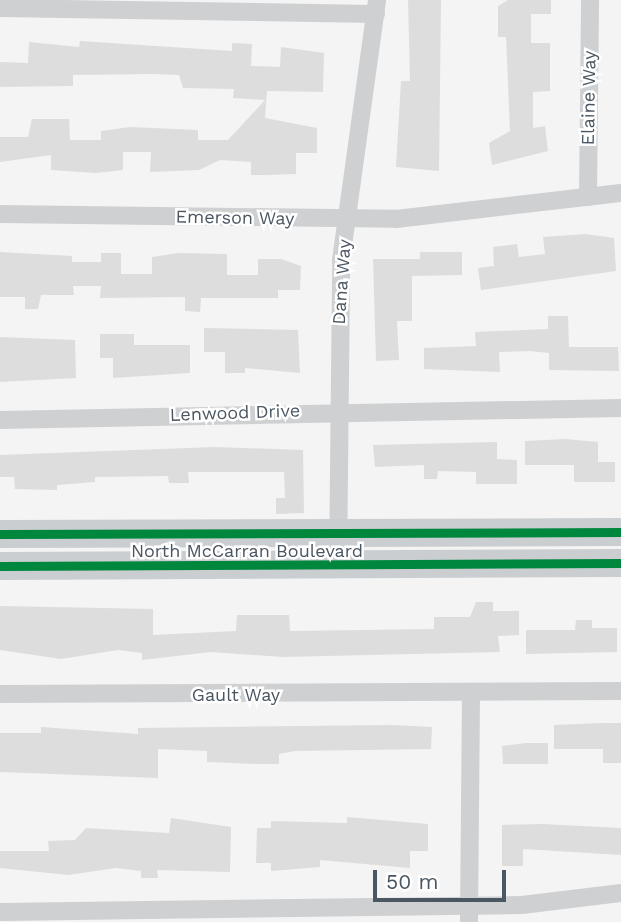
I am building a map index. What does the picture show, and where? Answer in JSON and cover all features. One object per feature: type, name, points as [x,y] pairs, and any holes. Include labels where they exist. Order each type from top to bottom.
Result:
[{"type":"main road","name":"North McCarran Boulevard","points":[[0,534],[338,537],[621,532]]},
{"type":"main road","name":"North McCarran Boulevard","points":[[0,566],[621,563]]},
{"type":"street","name":"Elaine Way","points":[[589,197],[590,0]]},
{"type":"street","points":[[0,8],[377,7]]},
{"type":"street","name":"Dana Way","points":[[338,566],[336,411],[346,220],[377,7]]},
{"type":"street","name":"Emerson Way","points":[[0,214],[346,220],[470,210],[621,193]]},
{"type":"street","name":"Lenwood Drive","points":[[0,420],[336,411],[621,408]]},
{"type":"street","name":"Gault Way","points":[[0,694],[621,691]]},
{"type":"street","points":[[469,914],[471,692]]},
{"type":"street","points":[[0,912],[469,914],[621,893]]},
{"type":"building","points":[[408,0],[441,0],[439,171],[396,167],[401,81],[410,81]]},
{"type":"building","points":[[508,0],[551,0],[551,14],[531,14],[531,43],[550,43],[550,91],[533,92],[533,128],[545,126],[548,151],[492,165],[489,143],[510,131],[506,37],[498,37],[498,6]]},
{"type":"building","points":[[80,41],[232,51],[232,43],[252,44],[251,66],[280,67],[281,47],[324,53],[323,92],[267,91],[265,118],[317,128],[317,153],[296,153],[296,174],[268,175],[251,175],[251,162],[220,160],[199,170],[150,172],[151,152],[123,152],[123,170],[96,173],[51,170],[51,155],[0,162],[0,137],[28,137],[32,119],[69,119],[70,140],[101,140],[101,131],[130,127],[198,130],[198,140],[228,140],[265,100],[233,98],[234,89],[183,88],[179,75],[73,75],[73,86],[0,87],[0,62],[28,63],[29,42],[79,47]]},
{"type":"building","points":[[586,234],[614,238],[616,271],[481,290],[478,268],[494,266],[493,247],[517,244],[519,257],[545,254],[543,237]]},
{"type":"building","points":[[0,252],[72,256],[72,262],[101,262],[101,253],[121,253],[121,274],[152,274],[152,257],[178,253],[227,254],[227,275],[258,275],[258,259],[281,259],[301,266],[300,290],[278,290],[278,298],[201,298],[200,312],[185,311],[185,297],[100,298],[101,286],[73,286],[74,295],[41,295],[38,309],[25,309],[25,297],[0,297]]},
{"type":"building","points":[[420,252],[462,252],[462,275],[412,276],[412,321],[397,321],[399,360],[376,361],[373,259],[420,259]]},
{"type":"building","points":[[548,316],[568,316],[569,347],[618,347],[619,371],[549,370],[549,353],[529,351],[499,352],[500,372],[424,369],[424,348],[476,346],[475,332],[548,329]]},
{"type":"building","points":[[204,328],[298,330],[300,373],[245,368],[245,373],[225,373],[225,352],[204,352]]},
{"type":"building","points":[[100,334],[134,334],[134,345],[190,345],[190,373],[113,378],[113,358],[100,358]]},
{"type":"building","points":[[0,337],[75,340],[76,378],[0,382]]},
{"type":"building","points":[[565,439],[598,442],[598,462],[615,462],[615,482],[574,482],[574,465],[525,465],[525,441]]},
{"type":"building","points":[[497,442],[497,459],[517,460],[517,484],[476,484],[476,472],[438,471],[437,479],[424,479],[424,465],[375,467],[373,445]]},
{"type":"building","points":[[215,447],[303,450],[304,513],[276,514],[276,498],[285,498],[284,472],[188,472],[189,483],[169,483],[168,476],[95,477],[95,482],[57,485],[57,490],[15,489],[14,477],[0,477],[0,455]]},
{"type":"building","points":[[476,602],[493,602],[493,611],[519,611],[519,635],[498,636],[500,652],[283,657],[211,652],[142,660],[142,653],[118,650],[61,659],[0,650],[0,606],[153,609],[153,635],[236,631],[237,615],[289,615],[290,631],[434,629],[434,617],[470,617]]},
{"type":"building","points":[[576,620],[592,620],[592,628],[617,628],[617,652],[526,654],[526,630],[575,630]]},
{"type":"building","points":[[621,723],[621,763],[603,763],[603,749],[554,749],[554,725]]},
{"type":"building","points":[[391,725],[432,727],[431,749],[295,751],[279,754],[279,764],[257,764],[207,762],[207,751],[158,749],[158,778],[0,772],[0,733],[41,733],[41,727],[138,734],[138,728]]},
{"type":"building","points":[[548,743],[548,764],[503,764],[502,746]]},
{"type":"building","points":[[347,817],[428,824],[428,851],[410,851],[410,868],[320,860],[320,867],[271,871],[271,863],[256,863],[257,828],[271,828],[271,821],[347,823]]},
{"type":"building","points":[[171,818],[231,827],[230,872],[157,870],[158,878],[141,878],[141,871],[116,868],[68,875],[0,868],[0,851],[49,851],[48,841],[75,840],[86,828],[169,833]]},
{"type":"building","points":[[502,825],[621,828],[621,855],[523,849],[523,866],[502,866]]},
{"type":"cycle path","points":[[0,534],[621,532]]},
{"type":"cycle path","points":[[0,566],[621,563]]}]
